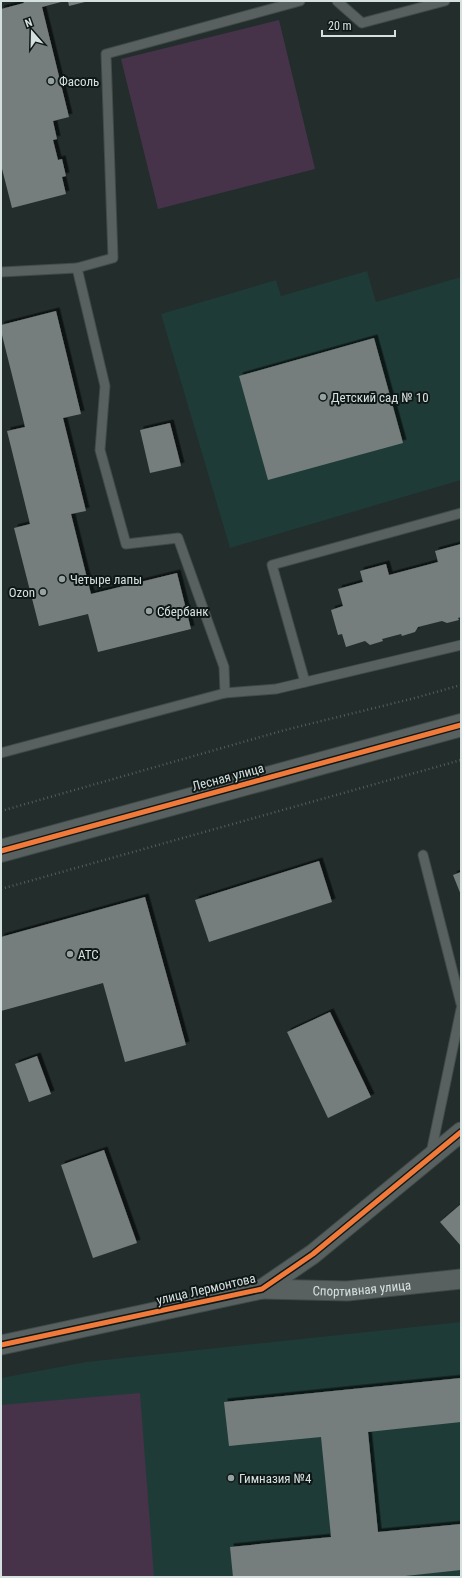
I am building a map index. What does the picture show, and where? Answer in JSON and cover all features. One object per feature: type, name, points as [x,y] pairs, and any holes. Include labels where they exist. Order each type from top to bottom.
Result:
[{"type":"street","name":"Лесная улица","points":[[1,852],[461,724]]},
{"type":"street","name":"улица Лермонтова","points":[[1,1345],[262,1289],[313,1254],[461,1132]]},
{"type":"street","name":"Спортивная улица","points":[[262,1289],[347,1291],[461,1279]]},
{"type":"lane","points":[[1,272],[77,268],[114,258],[106,54],[300,1]]},
{"type":"lane","points":[[338,1],[362,23],[445,1]]},
{"type":"lane","points":[[77,268],[105,386],[100,450],[126,544],[178,538],[224,667],[225,693]]},
{"type":"lane","points":[[305,682],[272,565],[461,513]]},
{"type":"lane","points":[[1,753],[225,693],[276,689],[461,645]]},
{"type":"lane","points":[[424,855],[461,1004]]},
{"type":"lane","points":[[430,1157],[461,1009]]},
{"type":"path","points":[[1,811],[278,732],[461,685]]},
{"type":"path","points":[[1,889],[461,760]]},
{"type":"shaded area","points":[[279,20],[315,169],[158,209],[121,59]]},
{"type":"shaded area","name":"Детский сад № 10","points":[[367,271],[376,302],[461,277],[461,480],[230,548],[161,314],[276,280],[281,296]]},
{"type":"shaded area","name":"Гимназия №4","points":[[461,1322],[461,1577],[1,1577],[1,1378],[86,1362]]},
{"type":"shaded area","points":[[140,1393],[154,1577],[1,1577],[1,1405]]},
{"type":"building","points":[[23,1],[65,1],[42,7],[69,117],[53,121],[57,139],[53,140],[58,160],[62,159],[66,176],[62,177],[66,194],[12,208],[1,165],[1,9],[24,3]]},
{"type":"building","points":[[68,1],[85,1],[85,2],[69,6]]},
{"type":"building","points":[[56,311],[81,414],[63,418],[86,511],[71,514],[91,594],[177,573],[191,629],[98,652],[88,614],[39,626],[14,528],[30,524],[7,431],[25,427],[1,331],[1,325]]},
{"type":"building","points":[[374,338],[403,443],[268,480],[239,376]]},
{"type":"building","points":[[170,423],[181,466],[150,473],[140,430]]},
{"type":"building","points":[[461,544],[461,617],[458,618],[459,620],[447,623],[442,621],[418,627],[415,632],[402,636],[401,634],[382,639],[383,641],[370,645],[365,641],[346,647],[342,634],[338,635],[331,610],[343,606],[338,589],[363,582],[360,571],[386,564],[389,575],[438,562],[435,551]]},
{"type":"building","points":[[319,861],[332,902],[209,942],[195,900]]},
{"type":"building","points":[[461,872],[461,895],[453,875]]},
{"type":"building","points":[[145,897],[186,1045],[125,1062],[103,983],[1,1011],[1,937]]},
{"type":"building","points":[[330,1012],[371,1097],[328,1118],[287,1032]]},
{"type":"building","points":[[37,1056],[51,1094],[29,1102],[15,1064]]},
{"type":"building","points":[[104,1150],[137,1243],[93,1258],[61,1165]]},
{"type":"building","points":[[461,1204],[461,1246],[440,1222]]},
{"type":"building","points":[[461,1378],[461,1422],[368,1432],[378,1532],[461,1524],[461,1570],[396,1577],[233,1577],[230,1547],[331,1537],[321,1437],[229,1446],[224,1402]]},
{"type":"cycle path","points":[[1,851],[461,725]]},
{"type":"cycle path","points":[[1,1345],[262,1289],[313,1254],[461,1132]]},
{"type":"place","name":"Фасоль","points":[[51,81]]},
{"type":"place","name":"Детский сад № 10","points":[[323,397]]},
{"type":"place","name":"Четыре лапы","points":[[62,579]]},
{"type":"place","name":"Ozon","points":[[43,592]]},
{"type":"place","name":"Сбербанк","points":[[149,611]]},
{"type":"place","name":"АТС","points":[[70,954]]},
{"type":"place","name":"Гимназия №4","points":[[231,1478]]}]
